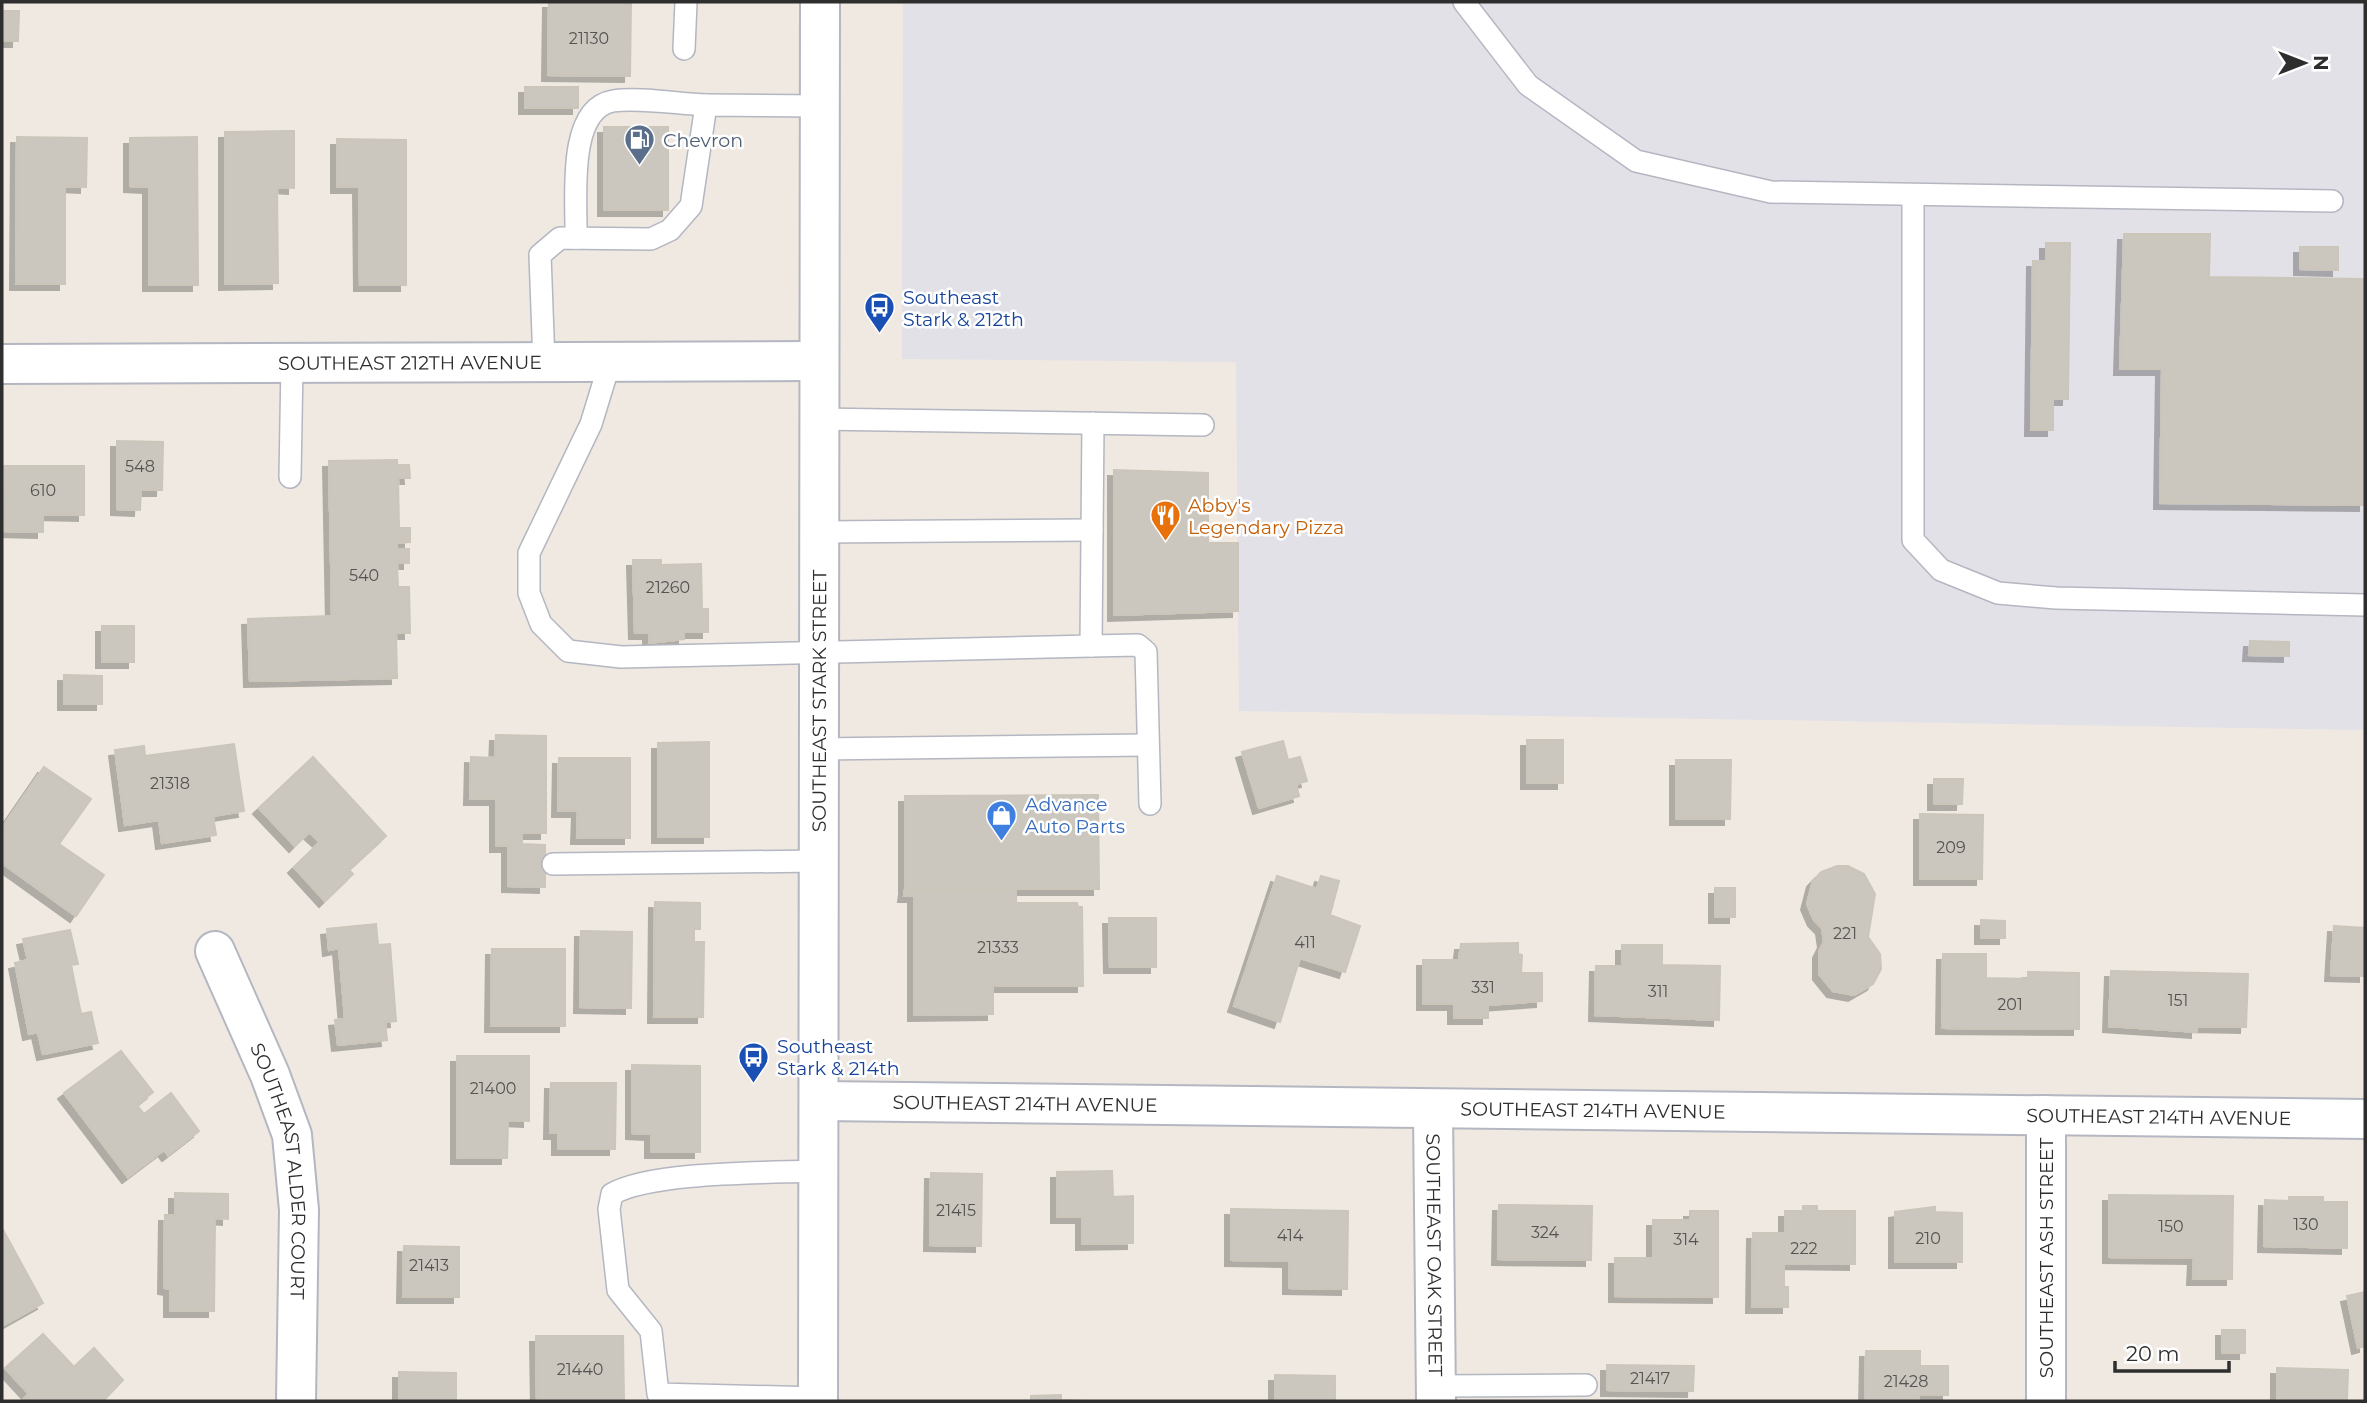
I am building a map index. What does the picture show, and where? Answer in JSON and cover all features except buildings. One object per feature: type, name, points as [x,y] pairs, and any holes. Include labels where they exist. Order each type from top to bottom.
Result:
[{"type":"street","name":"SOUTHEAST STARK STREET","points":[[818,1399],[820,2]]},
{"type":"street","name":"SOUTHEAST 212TH AVENUE","points":[[2,364],[818,361]]},
{"type":"street","name":"SOUTHEAST ALDER COURT","points":[[215,951],[270,1075],[292,1135],[299,1210],[296,1401]]},
{"type":"street","name":"SOUTHEAST 214TH AVENUE","points":[[819,1101],[2365,1119]]},
{"type":"street","name":"SOUTHEAST OAK STREET","points":[[1433,1110],[1435,1393]]},
{"type":"street","name":"SOUTHEAST ASH STREET","points":[[2046,1115],[2046,1401]]},
{"type":"lane","points":[[684,49],[686,2]]},
{"type":"lane","points":[[1464,2],[1528,85],[1636,161],[1771,192],[2332,201]]},
{"type":"lane","points":[[576,238],[579,138],[592,112],[612,101],[820,106]]},
{"type":"lane","points":[[544,363],[540,255],[560,238],[651,239],[670,230],[691,206],[706,105]]},
{"type":"lane","points":[[1913,195],[1913,540],[1941,570],[1998,593],[2056,598],[2365,605]]},
{"type":"lane","points":[[610,362],[591,424],[529,552],[529,593],[541,624],[568,651],[621,657],[1138,645],[1146,652],[1150,804]]},
{"type":"lane","points":[[290,477],[292,363]]},
{"type":"lane","points":[[818,419],[1203,425]]},
{"type":"lane","points":[[1091,646],[1093,424]]},
{"type":"lane","points":[[818,531],[1092,530]]},
{"type":"lane","points":[[818,749],[1148,745]]},
{"type":"lane","points":[[553,864],[819,861]]},
{"type":"lane","points":[[818,1399],[658,1394],[651,1331],[618,1290],[609,1209],[612,1194],[628,1185],[731,1174],[819,1171]]},
{"type":"lane","points":[[1435,1393],[1586,1385]]},
{"type":"shaded area","points":[[903,2],[2365,2],[2365,730],[1239,711],[1236,362],[902,359]]},
{"type":"place","name":"Chevron","points":[[640,167]]},
{"type":"place","name":"Southeast Stark & 212th","points":[[880,335]]},
{"type":"place","name":"Abby's Legendary Pizza","points":[[1165,543]]},
{"type":"place","name":"Advance Auto Parts","points":[[1002,842]]},
{"type":"place","name":"Southeast Stark & 214th","points":[[754,1084]]}]
